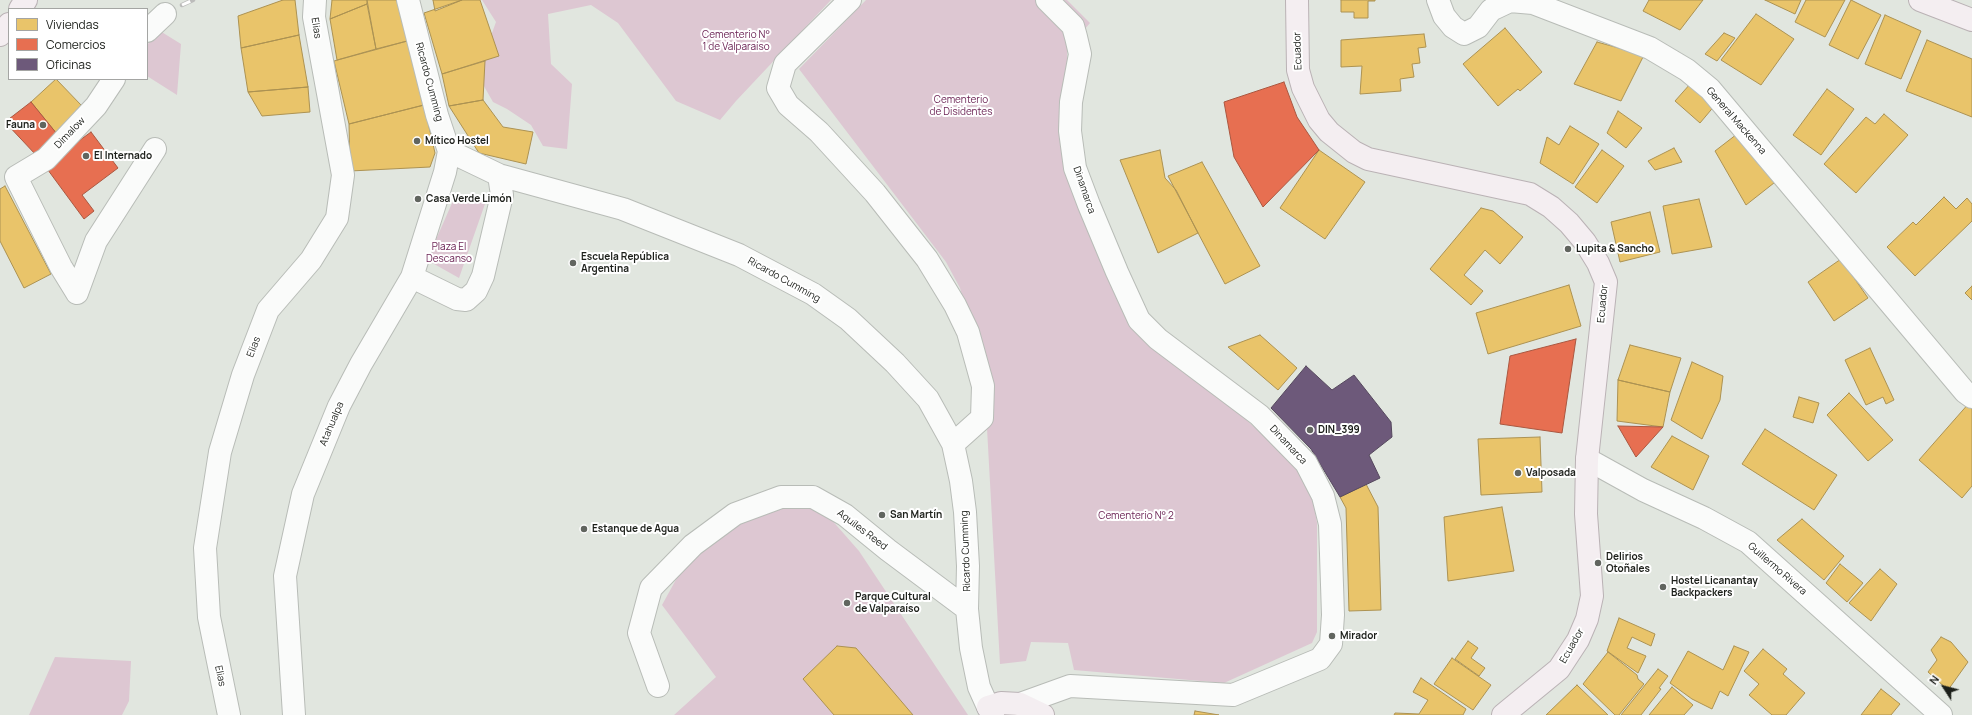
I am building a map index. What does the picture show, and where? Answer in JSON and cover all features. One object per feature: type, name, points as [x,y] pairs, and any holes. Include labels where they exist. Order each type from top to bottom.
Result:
[{"type":"main road","name":"Ecuador","points":[[1297,0],[1298,70],[1302,88],[1319,120],[1341,143],[1368,159],[1530,194],[1551,207],[1565,219],[1585,242],[1598,263],[1606,282],[1587,459],[1586,514],[1592,596],[1587,619],[1578,640],[1559,669],[1503,715]]},
{"type":"main road","points":[[1920,0],[1972,20]]},
{"type":"main road","points":[[0,35],[8,25]]},
{"type":"main road","points":[[991,711],[1001,703],[1020,704],[1043,715]]},
{"type":"street","name":"Elias","points":[[229,715],[209,617],[205,548],[220,452],[243,375],[268,310],[312,260],[337,218],[342,175],[314,17],[315,0]]},
{"type":"street","name":"Ricardo Cumming","points":[[408,0],[437,116],[449,151],[499,175],[623,209],[686,232],[739,255],[813,294],[848,319],[895,363],[928,399],[952,444],[961,480],[965,512],[968,566],[967,609],[975,671],[979,687],[991,711]]},
{"type":"street","points":[[850,0],[784,64],[778,88],[788,105],[819,132],[875,193],[927,259],[965,326],[983,386],[982,418],[952,444]]},
{"type":"street","name":"Dinamarca","points":[[1020,704],[1070,686],[1233,695],[1320,659],[1331,644],[1333,615],[1330,524],[1323,496],[1306,463],[1259,414],[1158,339],[1139,320],[1088,205],[1075,168],[1070,131],[1070,102],[1080,54],[1073,26],[1047,0]]},
{"type":"street","name":"General Mackenna","points":[[1438,0],[1444,16],[1453,27],[1464,34],[1478,27],[1491,10],[1510,1],[1533,3],[1650,48],[1687,70],[1710,89],[1955,380],[1972,397]]},
{"type":"street","points":[[148,30],[165,14]]},
{"type":"street","name":"Dimalow","points":[[113,80],[96,106],[46,159],[16,177],[61,267],[77,293],[96,241],[155,150]]},
{"type":"street","name":"Atahualpa","points":[[294,715],[285,576],[303,494],[338,406],[412,277],[445,172],[449,151]]},
{"type":"street","points":[[412,277],[457,300],[466,300],[476,291],[483,276],[502,195],[499,175]]},
{"type":"street","name":"Guillermo Rivera","points":[[1587,459],[1643,490],[1704,518],[1748,542],[1941,715]]},
{"type":"street","name":"Aquiles Reed","points":[[658,686],[639,633],[651,588],[693,545],[735,514],[781,497],[813,497],[845,515],[888,550],[967,609]]},
{"type":"green space","name":"Cementerio N° 1 de Valparaíso","points":[[482,0],[831,0],[720,120],[676,101],[618,23],[591,5],[548,14],[551,64],[572,84],[567,149],[543,146],[531,125],[507,109],[493,102],[477,74],[496,22]]},
{"type":"green space","points":[[866,0],[1067,0],[1090,23],[1067,50],[1068,117],[1081,166],[1149,329],[1298,468],[1312,494],[1317,523],[1317,632],[1312,643],[1224,683],[1074,670],[1068,643],[1031,642],[1026,661],[1000,664],[986,410],[971,326],[960,288],[946,262],[799,69]]},
{"type":"green space","points":[[160,31],[181,44],[177,95],[148,77],[148,44]]},
{"type":"green space","name":"Plaza El Descanso","points":[[456,194],[486,201],[459,278],[427,260]]},
{"type":"green space","points":[[777,502],[823,510],[859,551],[968,715],[674,715],[716,677],[662,605],[678,576],[728,526]]},
{"type":"green space","points":[[55,657],[131,661],[129,701],[122,715],[29,715]]},
{"type":"building: Viviendas","points":[[283,0],[295,0],[299,35],[241,48],[238,16]]},
{"type":"building: Viviendas","points":[[332,0],[367,0],[367,4],[330,19]]},
{"type":"building: Viviendas","points":[[367,0],[402,0],[411,40],[376,49]]},
{"type":"building: Viviendas","points":[[433,0],[462,0],[435,11]]},
{"type":"building: Viviendas","points":[[462,0],[480,0],[499,56],[442,74],[424,13]]},
{"type":"building: Viviendas","points":[[1341,0],[1375,1],[1368,1],[1368,18],[1354,18],[1354,12],[1341,12]]},
{"type":"building: Viviendas","points":[[1649,0],[1703,0],[1680,30],[1643,11]]},
{"type":"building: Viviendas","points":[[1765,0],[1801,0],[1795,14]]},
{"type":"building: Viviendas","points":[[1806,0],[1845,0],[1825,37],[1795,22]]},
{"type":"building: Viviendas","points":[[1851,0],[1881,15],[1858,59],[1829,45]]},
{"type":"building: Viviendas","points":[[367,4],[376,49],[337,60],[330,19]]},
{"type":"building: Viviendas","points":[[1756,14],[1794,39],[1761,85],[1721,60]]},
{"type":"building: Viviendas","points":[[1885,15],[1921,31],[1901,79],[1865,64]]},
{"type":"building: Viviendas","points":[[1505,28],[1542,72],[1520,91],[1518,89],[1498,106],[1463,64]]},
{"type":"building: Viviendas","points":[[1724,33],[1735,38],[1717,61],[1705,54]]},
{"type":"building: Viviendas","points":[[1424,34],[1426,47],[1418,48],[1420,63],[1412,64],[1414,77],[1400,79],[1401,91],[1360,94],[1362,66],[1341,67],[1341,40]]},
{"type":"building: Viviendas","points":[[299,35],[308,87],[248,92],[241,48]]},
{"type":"building: Viviendas","points":[[411,40],[424,105],[349,124],[334,61]]},
{"type":"building: Viviendas","points":[[1927,40],[1972,59],[1972,117],[1906,91]]},
{"type":"building: Viviendas","points":[[1597,42],[1644,55],[1621,101],[1574,84]]},
{"type":"building: Viviendas","points":[[485,61],[483,100],[449,106],[442,74]]},
{"type":"building: Viviendas","points":[[55,80],[57,80],[81,105],[57,134],[31,102]]},
{"type":"building: Viviendas","points":[[1691,83],[1716,104],[1700,123],[1675,101]]},
{"type":"building: Viviendas","points":[[308,87],[310,112],[262,116],[248,92]]},
{"type":"building: Viviendas","points":[[1827,89],[1854,109],[1821,155],[1793,135]]},
{"type":"building: Viviendas","points":[[483,100],[503,127],[533,132],[526,164],[479,153],[449,106]]},
{"type":"building: Viviendas","points":[[424,105],[435,153],[430,167],[350,171],[349,124]]},
{"type":"building: Viviendas","points":[[1618,111],[1642,128],[1626,148],[1607,133]]},
{"type":"building: Viviendas","points":[[1884,114],[1908,135],[1856,193],[1824,164],[1866,117],[1875,124]]},
{"type":"building: Viviendas","points":[[1570,126],[1599,144],[1573,184],[1540,163],[1547,137],[1559,145]]},
{"type":"building: Viviendas","points":[[1741,131],[1779,179],[1746,205],[1715,151]]},
{"type":"building: Viviendas","points":[[1674,148],[1682,162],[1655,170],[1648,161]]},
{"type":"building: Viviendas","points":[[1160,150],[1165,178],[1176,190],[1198,233],[1158,253],[1120,160]]},
{"type":"building: Viviendas","points":[[1319,150],[1365,182],[1325,239],[1280,208]]},
{"type":"building: Viviendas","points":[[1602,150],[1624,166],[1597,203],[1575,187]]},
{"type":"building: Viviendas","points":[[1202,162],[1260,266],[1225,284],[1168,176]]},
{"type":"building: Viviendas","points":[[5,186],[51,274],[24,288],[0,241],[0,189]]},
{"type":"building: Viviendas","points":[[1944,197],[1956,209],[1967,198],[1972,204],[1972,221],[1915,276],[1887,247],[1913,222],[1916,225]]},
{"type":"building: Viviendas","points":[[1699,199],[1712,247],[1672,254],[1663,206]]},
{"type":"building: Viviendas","points":[[1481,208],[1493,211],[1523,237],[1500,264],[1485,250],[1464,275],[1483,291],[1471,305],[1430,269]]},
{"type":"building: Viviendas","points":[[1650,212],[1660,252],[1620,262],[1611,222]]},
{"type":"building: Viviendas","points":[[1841,259],[1868,298],[1834,321],[1808,282]]},
{"type":"building: Viviendas","points":[[1569,285],[1581,326],[1488,354],[1476,313]]},
{"type":"building: Viviendas","points":[[1972,286],[1972,300],[1965,293]]},
{"type":"building: Viviendas","points":[[1260,335],[1297,368],[1278,390],[1228,347]]},
{"type":"building: Viviendas","points":[[1630,345],[1681,358],[1670,392],[1618,380]]},
{"type":"building: Viviendas","points":[[1870,348],[1894,400],[1886,404],[1883,397],[1866,405],[1845,360]]},
{"type":"building: Viviendas","points":[[1692,362],[1723,376],[1720,400],[1702,439],[1671,420]]},
{"type":"building: Viviendas","points":[[1618,380],[1670,392],[1663,427],[1617,421]]},
{"type":"building: Viviendas","points":[[1849,393],[1893,440],[1868,461],[1827,415]]},
{"type":"building: Viviendas","points":[[1799,397],[1819,403],[1813,423],[1793,417]]},
{"type":"building: Viviendas","points":[[1970,402],[1972,404],[1972,486],[1962,498],[1919,460]]},
{"type":"building: Viviendas","points":[[1765,429],[1837,475],[1814,510],[1742,464]]},
{"type":"building: Viviendas","points":[[1672,436],[1709,456],[1693,490],[1651,467]]},
{"type":"building: Viviendas","points":[[1540,437],[1542,492],[1481,495],[1478,439]]},
{"type":"building: Viviendas","points":[[1366,484],[1378,507],[1381,610],[1349,611],[1346,508],[1340,497]]},
{"type":"building: Viviendas","points":[[1502,507],[1514,571],[1448,581],[1444,517]]},
{"type":"building: Viviendas","points":[[1802,519],[1844,556],[1824,580],[1777,540]]},
{"type":"building: Viviendas","points":[[1840,564],[1863,583],[1847,602],[1826,583]]},
{"type":"building: Viviendas","points":[[1880,569],[1897,584],[1871,621],[1849,603]]},
{"type":"building: Viviendas","points":[[1619,618],[1655,634],[1651,646],[1632,637],[1627,648],[1646,656],[1638,673],[1607,651]]},
{"type":"building: Viviendas","points":[[1941,637],[1951,642],[1968,662],[1948,690],[1928,672],[1937,660],[1931,650]]},
{"type":"building: Viviendas","points":[[1468,641],[1478,648],[1471,658],[1485,668],[1479,676],[1455,659]]},
{"type":"building: Viviendas","points":[[837,646],[856,648],[913,715],[834,715],[803,679]]},
{"type":"building: Viviendas","points":[[1734,646],[1749,652],[1728,696],[1720,691],[1712,709],[1692,699],[1670,683],[1688,651],[1723,670]]},
{"type":"building: Viviendas","points":[[1763,649],[1787,669],[1783,674],[1805,693],[1786,715],[1772,715],[1749,695],[1759,684],[1744,671]]},
{"type":"building: Viviendas","points":[[1608,652],[1637,675],[1638,679],[1644,684],[1619,715],[1615,715],[1583,684]]},
{"type":"building: Viviendas","points":[[1452,658],[1491,685],[1473,710],[1434,684]]},
{"type":"building: Viviendas","points":[[1658,669],[1668,676],[1659,688],[1661,689],[1641,715],[1621,715]]},
{"type":"building: Viviendas","points":[[1421,678],[1466,709],[1463,715],[1394,715],[1395,713],[1419,714],[1428,700],[1413,692]]},
{"type":"building: Viviendas","points":[[1577,685],[1608,715],[1546,715]]},
{"type":"building: Viviendas","points":[[1672,687],[1693,705],[1684,715],[1649,715]]},
{"type":"building: Viviendas","points":[[1881,689],[1900,704],[1891,715],[1861,715]]},
{"type":"building: Viviendas","points":[[1195,711],[1219,715],[1194,715]]},
{"type":"building: Comercios","points":[[1284,82],[1297,117],[1319,150],[1263,207],[1234,157],[1224,102]]},
{"type":"building: Comercios","points":[[31,102],[57,134],[36,155],[5,122]]},
{"type":"building: Comercios","points":[[91,132],[118,168],[82,195],[94,211],[84,219],[45,166]]},
{"type":"building: Comercios","points":[[1576,339],[1562,433],[1500,424],[1510,356]]},
{"type":"building: Comercios","points":[[1618,426],[1663,427],[1636,457]]},
{"type":"building: Oficinas","points":[[1306,366],[1332,390],[1354,375],[1391,422],[1392,437],[1369,455],[1380,478],[1340,497],[1311,449],[1271,408]]},
{"type":"railway","points":[[182,5],[193,0]]},
{"type":"place","name":"Fauna","points":[[43,125]]},
{"type":"place","name":"Mítico Hostel","points":[[417,141]]},
{"type":"place","name":"El Internado","points":[[86,156]]},
{"type":"place","name":"Casa Verde Limón","points":[[418,199]]},
{"type":"place","name":"Lupita & Sancho","points":[[1568,249]]},
{"type":"place","name":"Escuela República Argentina","points":[[573,263]]},
{"type":"place","name":"DIN_399","points":[[1310,430]]},
{"type":"place","name":"Valposada","points":[[1518,473]]},
{"type":"place","name":"San Martín","points":[[882,515]]},
{"type":"place","name":"Estanque de Agua","points":[[584,529]]},
{"type":"place","name":"Delirios Otoñales","points":[[1598,563]]},
{"type":"place","name":"Hostel Licanantay Backpackers","points":[[1663,587]]},
{"type":"place","name":"Parque Cultural de Valparaíso","points":[[847,603]]},
{"type":"place","name":"Mirador","points":[[1332,636]]},
{"type":"park label","name":"Cementerio de Disidentes","points":[[961,106]]},
{"type":"park label","name":"Cementerio N° 2","points":[[1136,516]]}]
